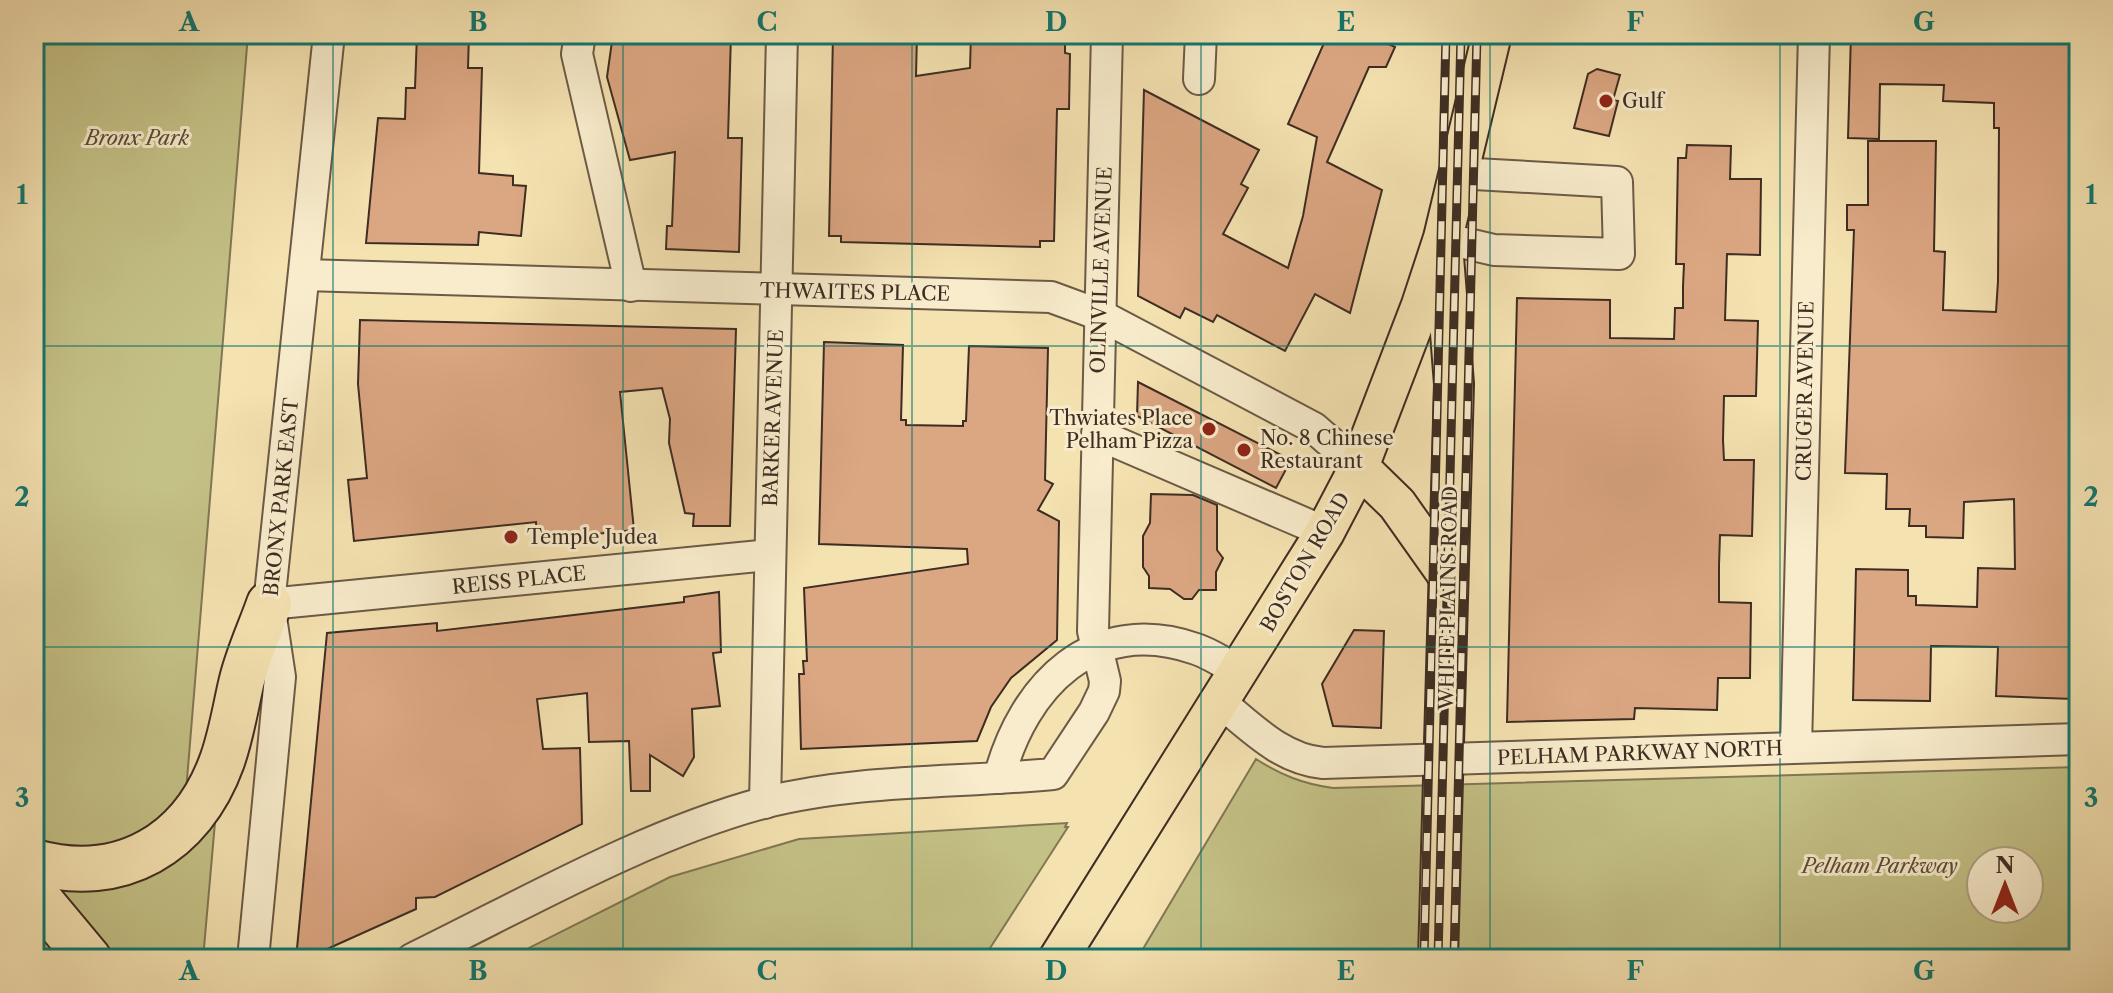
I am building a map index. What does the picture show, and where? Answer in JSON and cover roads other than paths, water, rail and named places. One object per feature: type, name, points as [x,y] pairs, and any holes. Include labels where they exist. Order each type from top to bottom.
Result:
[{"type":"highway","points":[[34,862],[84,869],[116,865],[149,853],[190,820],[221,764],[241,683],[269,604]]},
{"type":"highway","points":[[34,893],[89,959]]},
{"type":"main road","name":"BOSTON ROAD","points":[[1058,959],[1325,532],[1359,467],[1443,238],[1492,34]]},
{"type":"main road","name":"WHITE PLAINS ROAD","points":[[1438,959],[1454,384],[1443,238]]},
{"type":"main road","points":[[1359,467],[1397,504],[1448,576]]},
{"type":"street","name":"BRONX PARK EAST","points":[[253,959],[280,677],[269,604],[329,34]]},
{"type":"street","points":[[580,34],[577,54],[631,286]]},
{"type":"street","name":"BARKER AVENUE","points":[[765,803],[782,34]]},
{"type":"street","name":"OLINVILLE AVENUE","points":[[999,778],[1053,774],[1101,700],[1105,681],[1093,631],[1107,34]]},
{"type":"street","points":[[1199,79],[1201,34]]},
{"type":"street","name":"CRUGER AVENUE","points":[[1796,747],[1814,34]]},
{"type":"street","points":[[1443,238],[1494,250],[1619,254],[1617,182],[1457,173]]},
{"type":"street","name":"THWAITES PLACE","points":[[304,275],[776,292],[1038,295],[1068,301],[1100,315],[1314,428],[1359,467]]},
{"type":"street","points":[[1097,434],[1325,532]]},
{"type":"street","name":"REISS PLACE","points":[[269,604],[769,555]]},
{"type":"street","name":"PELHAM PARKWAY NORTH","points":[[999,778],[1009,741],[1032,700],[1064,668],[1096,649],[1129,642],[1183,645],[1199,650],[1230,687],[1259,734],[1296,759],[1323,763],[2079,739]]},
{"type":"street","points":[[412,959],[640,849],[765,803],[851,789],[999,778]]},
{"type":"railway","points":[[1424,959],[1446,34]]},
{"type":"railway","points":[[1438,959],[1461,34]]},
{"type":"railway","points":[[1454,959],[1477,34]]},
{"type":"place","name":"Gulf","points":[[1606,101]]},
{"type":"place","name":"Thwiates Place Pelham Pizza","points":[[1209,429]]},
{"type":"place","name":"No. 8 Chinese Restaurant","points":[[1244,450]]},
{"type":"place","name":"Temple Judea","points":[[511,537]]},
{"type":"park label","name":"Bronx Park","points":[[137,138]]},
{"type":"park label","name":"Pelham Parkway","points":[[1880,866]]}]
